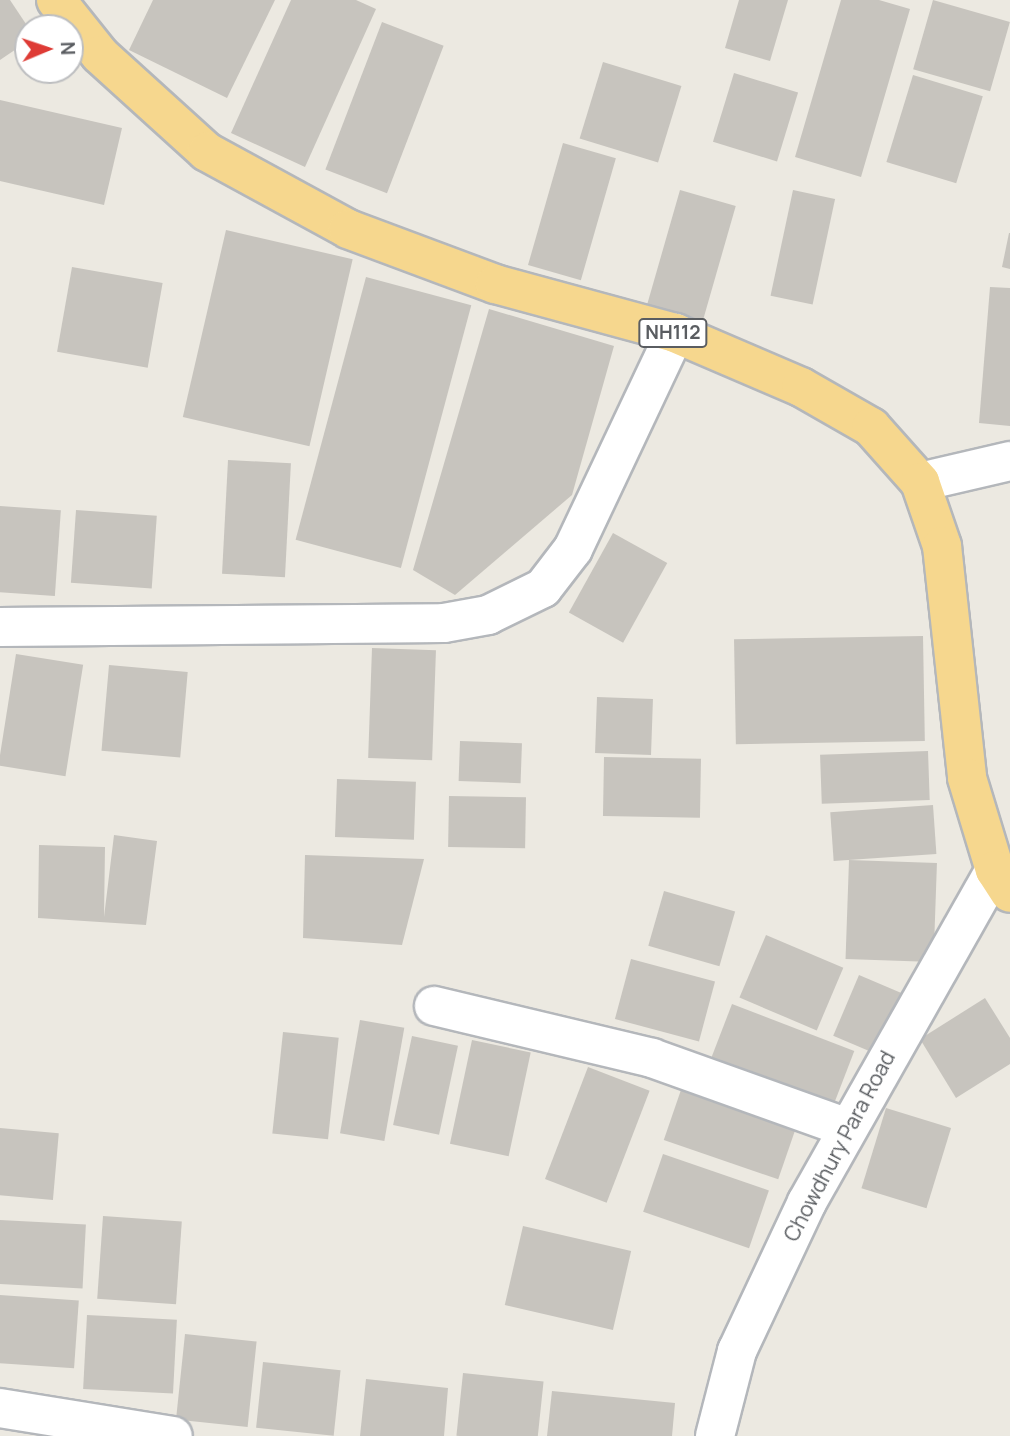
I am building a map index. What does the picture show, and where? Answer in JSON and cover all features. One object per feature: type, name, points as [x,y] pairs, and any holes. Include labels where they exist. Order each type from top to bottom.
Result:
[{"type":"highway","name":"NH112","points":[[56,0],[100,55],[206,152],[348,229],[495,284],[675,333],[802,387],[871,427],[920,482],[942,546],[967,778],[1003,882]]},
{"type":"street","points":[[0,627],[444,622],[488,615],[543,588],[573,549],[675,333]]},
{"type":"street","points":[[920,482],[1010,461]]},
{"type":"street","name":"Chowdhury Para Road","points":[[715,1436],[737,1352],[846,1128],[1003,882]]},
{"type":"street","points":[[434,1006],[652,1058],[846,1128]]},
{"type":"street","points":[[0,1408],[173,1436]]},
{"type":"building","points":[[0,0],[10,0],[19,14],[14,14],[14,50],[0,60]]},
{"type":"building","points":[[153,0],[275,0],[227,98],[129,50]]},
{"type":"building","points":[[291,0],[356,0],[376,9],[305,167],[231,133]]},
{"type":"building","points":[[739,0],[788,0],[770,61],[725,48]]},
{"type":"building","points":[[841,0],[879,0],[910,9],[861,177],[795,157]]},
{"type":"building","points":[[933,0],[1010,22],[990,91],[913,69]]},
{"type":"building","points":[[382,22],[444,46],[387,193],[325,170]]},
{"type":"building","points":[[603,62],[681,86],[658,162],[580,139]]},
{"type":"building","points":[[734,73],[798,93],[777,161],[713,142]]},
{"type":"building","points":[[913,75],[983,96],[956,183],[886,162]]},
{"type":"building","points":[[0,100],[122,128],[104,205],[0,181]]},
{"type":"building","points":[[563,143],[616,158],[581,280],[528,265]]},
{"type":"building","points":[[680,190],[736,206],[702,322],[647,306]]},
{"type":"building","points":[[793,190],[835,199],[813,305],[771,296]]},
{"type":"building","points":[[226,230],[353,259],[309,446],[183,417]]},
{"type":"building","points":[[1010,233],[1010,269],[1002,267]]},
{"type":"building","points":[[72,267],[163,283],[148,368],[57,352]]},
{"type":"building","points":[[366,277],[471,305],[401,568],[296,540]]},
{"type":"building","points":[[990,287],[1010,288],[1010,426],[979,423]]},
{"type":"building","points":[[489,309],[614,346],[572,495],[455,595],[413,570]]},
{"type":"building","points":[[228,460],[291,463],[285,577],[222,574]]},
{"type":"building","points":[[0,506],[61,510],[55,596],[0,592]]},
{"type":"building","points":[[76,510],[157,516],[152,588],[71,583]]},
{"type":"building","points":[[613,533],[667,563],[623,643],[569,613]]},
{"type":"building","points":[[923,636],[925,741],[736,744],[734,639]]},
{"type":"building","points":[[372,648],[436,650],[432,760],[368,758]]},
{"type":"building","points":[[16,654],[83,665],[65,776],[0,766]]},
{"type":"building","points":[[109,665],[188,672],[180,758],[102,751]]},
{"type":"building","points":[[597,697],[653,699],[651,755],[595,753]]},
{"type":"building","points":[[460,741],[522,743],[521,783],[459,781]]},
{"type":"building","points":[[928,751],[930,800],[822,804],[820,755]]},
{"type":"building","points":[[604,757],[701,759],[700,818],[603,816]]},
{"type":"building","points":[[337,779],[416,782],[414,840],[335,837]]},
{"type":"building","points":[[449,796],[526,797],[525,848],[448,847]]},
{"type":"building","points":[[933,805],[936,854],[834,861],[830,812]]},
{"type":"building","points":[[114,835],[157,841],[146,925],[38,918],[39,845],[105,847],[104,917]]},
{"type":"building","points":[[305,855],[424,859],[402,945],[303,938]]},
{"type":"building","points":[[849,860],[937,863],[933,962],[846,959]]},
{"type":"building","points":[[664,891],[735,911],[719,966],[648,946]]},
{"type":"building","points":[[766,935],[843,968],[817,1030],[739,998]]},
{"type":"building","points":[[631,959],[715,982],[699,1041],[615,1019]]},
{"type":"building","points":[[859,975],[901,993],[876,1054],[833,1036]]},
{"type":"building","points":[[985,998],[1010,1038],[1010,1064],[956,1098],[920,1039]]},
{"type":"building","points":[[732,1004],[854,1051],[833,1106],[711,1059]]},
{"type":"building","points":[[360,1020],[404,1028],[384,1141],[340,1133]]},
{"type":"building","points":[[283,1032],[339,1038],[328,1139],[272,1133]]},
{"type":"building","points":[[412,1036],[458,1046],[439,1135],[393,1125]]},
{"type":"building","points":[[472,1040],[531,1052],[509,1156],[450,1144]]},
{"type":"building","points":[[588,1067],[650,1091],[607,1203],[545,1179]]},
{"type":"building","points":[[682,1087],[796,1126],[778,1179],[664,1140]]},
{"type":"building","points":[[886,1108],[951,1128],[926,1208],[861,1188]]},
{"type":"building","points":[[0,1128],[59,1133],[53,1200],[0,1195]]},
{"type":"building","points":[[663,1154],[769,1190],[749,1248],[643,1212]]},
{"type":"building","points":[[103,1216],[182,1222],[176,1304],[97,1299]]},
{"type":"building","points":[[0,1220],[86,1225],[83,1288],[0,1284]]},
{"type":"building","points":[[523,1226],[631,1251],[613,1330],[505,1305]]},
{"type":"building","points":[[0,1295],[79,1301],[74,1368],[0,1363]]},
{"type":"building","points":[[87,1315],[177,1320],[173,1394],[83,1389]]},
{"type":"building","points":[[185,1334],[257,1342],[248,1427],[176,1420]]},
{"type":"building","points":[[263,1362],[341,1370],[334,1436],[256,1428]]},
{"type":"building","points":[[463,1373],[544,1381],[538,1436],[456,1436]]},
{"type":"building","points":[[366,1379],[448,1388],[444,1436],[360,1436]]},
{"type":"building","points":[[552,1391],[675,1403],[672,1436],[547,1436]]}]
